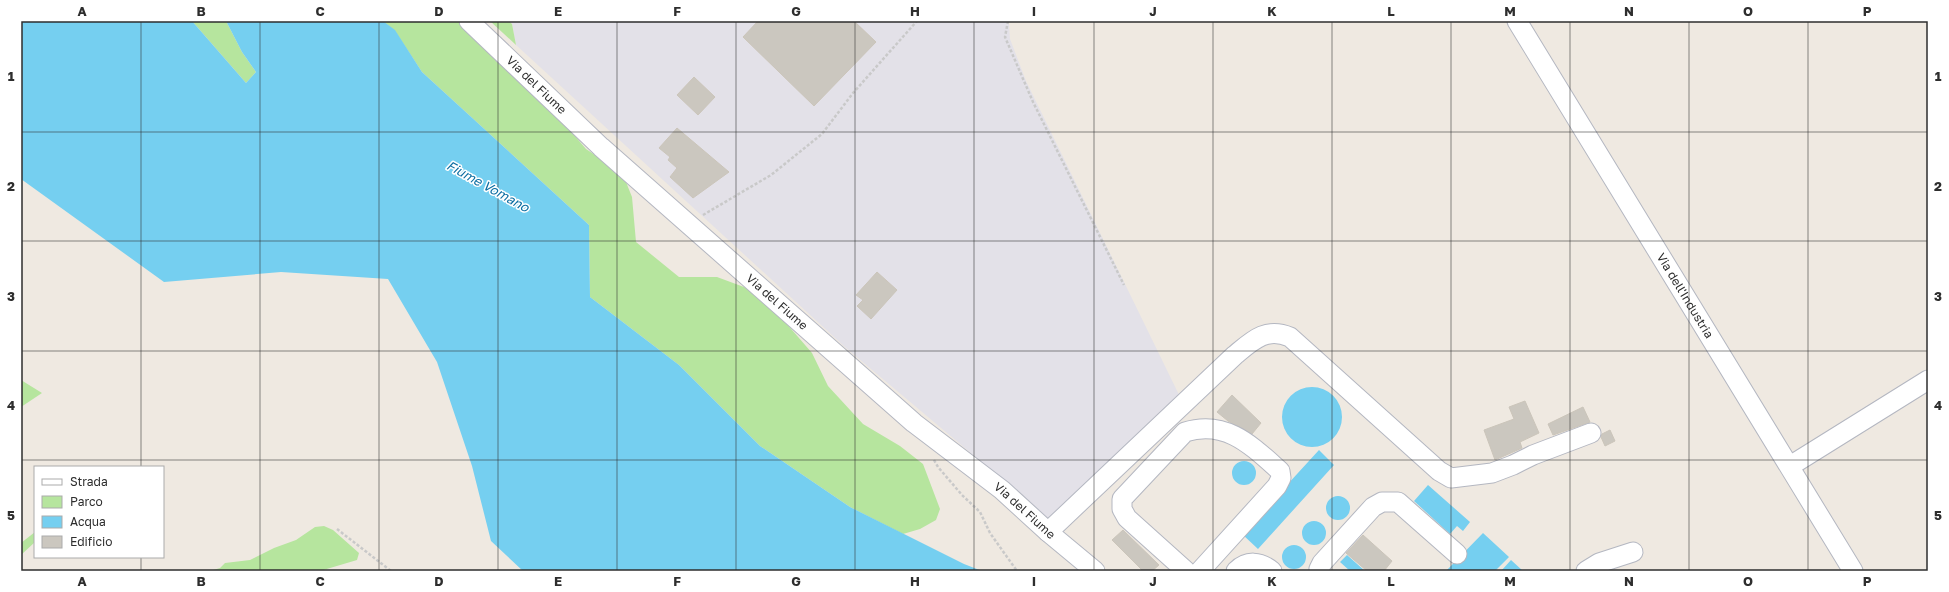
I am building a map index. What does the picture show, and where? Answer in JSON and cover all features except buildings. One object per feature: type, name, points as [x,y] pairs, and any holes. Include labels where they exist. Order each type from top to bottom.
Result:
[{"type":"street","name":"Via del Fiume","points":[[470,21],[602,147],[914,423],[1002,490],[1048,532],[1095,571]]},
{"type":"street","name":"Via dell'Industria","points":[[1517,21],[1853,571]]},
{"type":"street","points":[[1048,532],[1235,355],[1256,339],[1267,334],[1280,333],[1290,337],[1434,466],[1451,478],[1492,473],[1514,465],[1533,455],[1591,433]]},
{"type":"street","points":[[1790,466],[1928,380]]},
{"type":"street","points":[[1186,571],[1127,518],[1122,509],[1122,499],[1185,432],[1194,429],[1207,429],[1228,432],[1246,441],[1280,471],[1281,478],[1277,486],[1200,571]]},
{"type":"street","points":[[1320,571],[1318,569],[1322,563],[1373,507],[1382,502],[1398,502],[1457,554]]},
{"type":"street","points":[[1586,571],[1599,563],[1633,552]]},
{"type":"street","points":[[1236,571],[1242,565],[1248,563],[1263,564],[1272,571]]},
{"type":"path","points":[[689,224],[770,175],[822,134],[853,92],[917,21]]},
{"type":"path","points":[[1008,21],[1005,37],[1025,82],[1124,285]]},
{"type":"path","points":[[931,454],[938,467],[980,512],[990,533],[1017,571]]},
{"type":"path","points":[[337,529],[391,571]]},
{"type":"shaded area","points":[[509,21],[1006,21],[1009,25],[1010,39],[1026,81],[1183,403],[1044,523],[991,470],[846,348],[516,45],[512,24]]},
{"type":"green space","points":[[192,21],[226,21],[242,52],[256,72],[246,83]]},
{"type":"green space","points":[[383,21],[465,21],[539,94],[586,149],[598,157],[626,182],[632,197],[636,242],[679,277],[717,277],[752,290],[786,323],[812,353],[828,386],[863,424],[900,446],[923,464],[940,509],[936,520],[920,529],[903,534],[850,507],[760,446],[679,365],[590,297],[589,225],[422,72],[395,31]]},
{"type":"green space","points":[[490,21],[509,21],[512,24],[516,45]]},
{"type":"green space","points":[[21,380],[42,393],[21,407]]},
{"type":"green space","points":[[324,526],[333,530],[359,553],[357,560],[320,571],[210,571],[220,568],[225,563],[250,560],[274,548],[296,540],[315,527]]},
{"type":"green space","points":[[34,533],[34,543],[21,555],[21,543]]},
{"type":"water","name":"Fiume Vomano","points":[[21,21],[192,21],[246,83],[256,72],[242,52],[226,21],[383,21],[395,30],[422,72],[589,225],[590,297],[679,365],[760,446],[850,507],[964,564],[982,571],[523,571],[491,541],[472,466],[437,362],[388,279],[281,272],[164,282],[21,179]]},
{"type":"water","points":[[1306,387],[1318,387],[1329,392],[1337,400],[1342,411],[1340,429],[1329,442],[1318,447],[1306,447],[1295,442],[1287,434],[1282,423],[1282,411],[1287,400],[1295,392]]},
{"type":"water","points":[[1319,450],[1334,465],[1258,549],[1242,534]]},
{"type":"water","points":[[1239,461],[1249,461],[1256,468],[1256,478],[1249,485],[1239,485],[1232,478],[1232,468]]},
{"type":"water","points":[[1428,485],[1470,522],[1463,531],[1457,526],[1450,534],[1414,501]]},
{"type":"water","points":[[1338,496],[1347,499],[1350,508],[1347,517],[1338,520],[1329,517],[1326,508],[1329,499]]},
{"type":"water","points":[[1314,521],[1319,522],[1325,528],[1325,538],[1319,544],[1314,545],[1309,544],[1303,538],[1302,533],[1303,528],[1309,522]]},
{"type":"water","points":[[1483,533],[1509,557],[1495,571],[1446,571]]},
{"type":"water","points":[[1294,545],[1303,548],[1306,557],[1303,566],[1294,569],[1285,566],[1282,557],[1285,548]]},
{"type":"water","points":[[1347,555],[1365,571],[1350,571],[1340,562]]},
{"type":"water","points":[[1511,560],[1523,571],[1501,571]]}]
